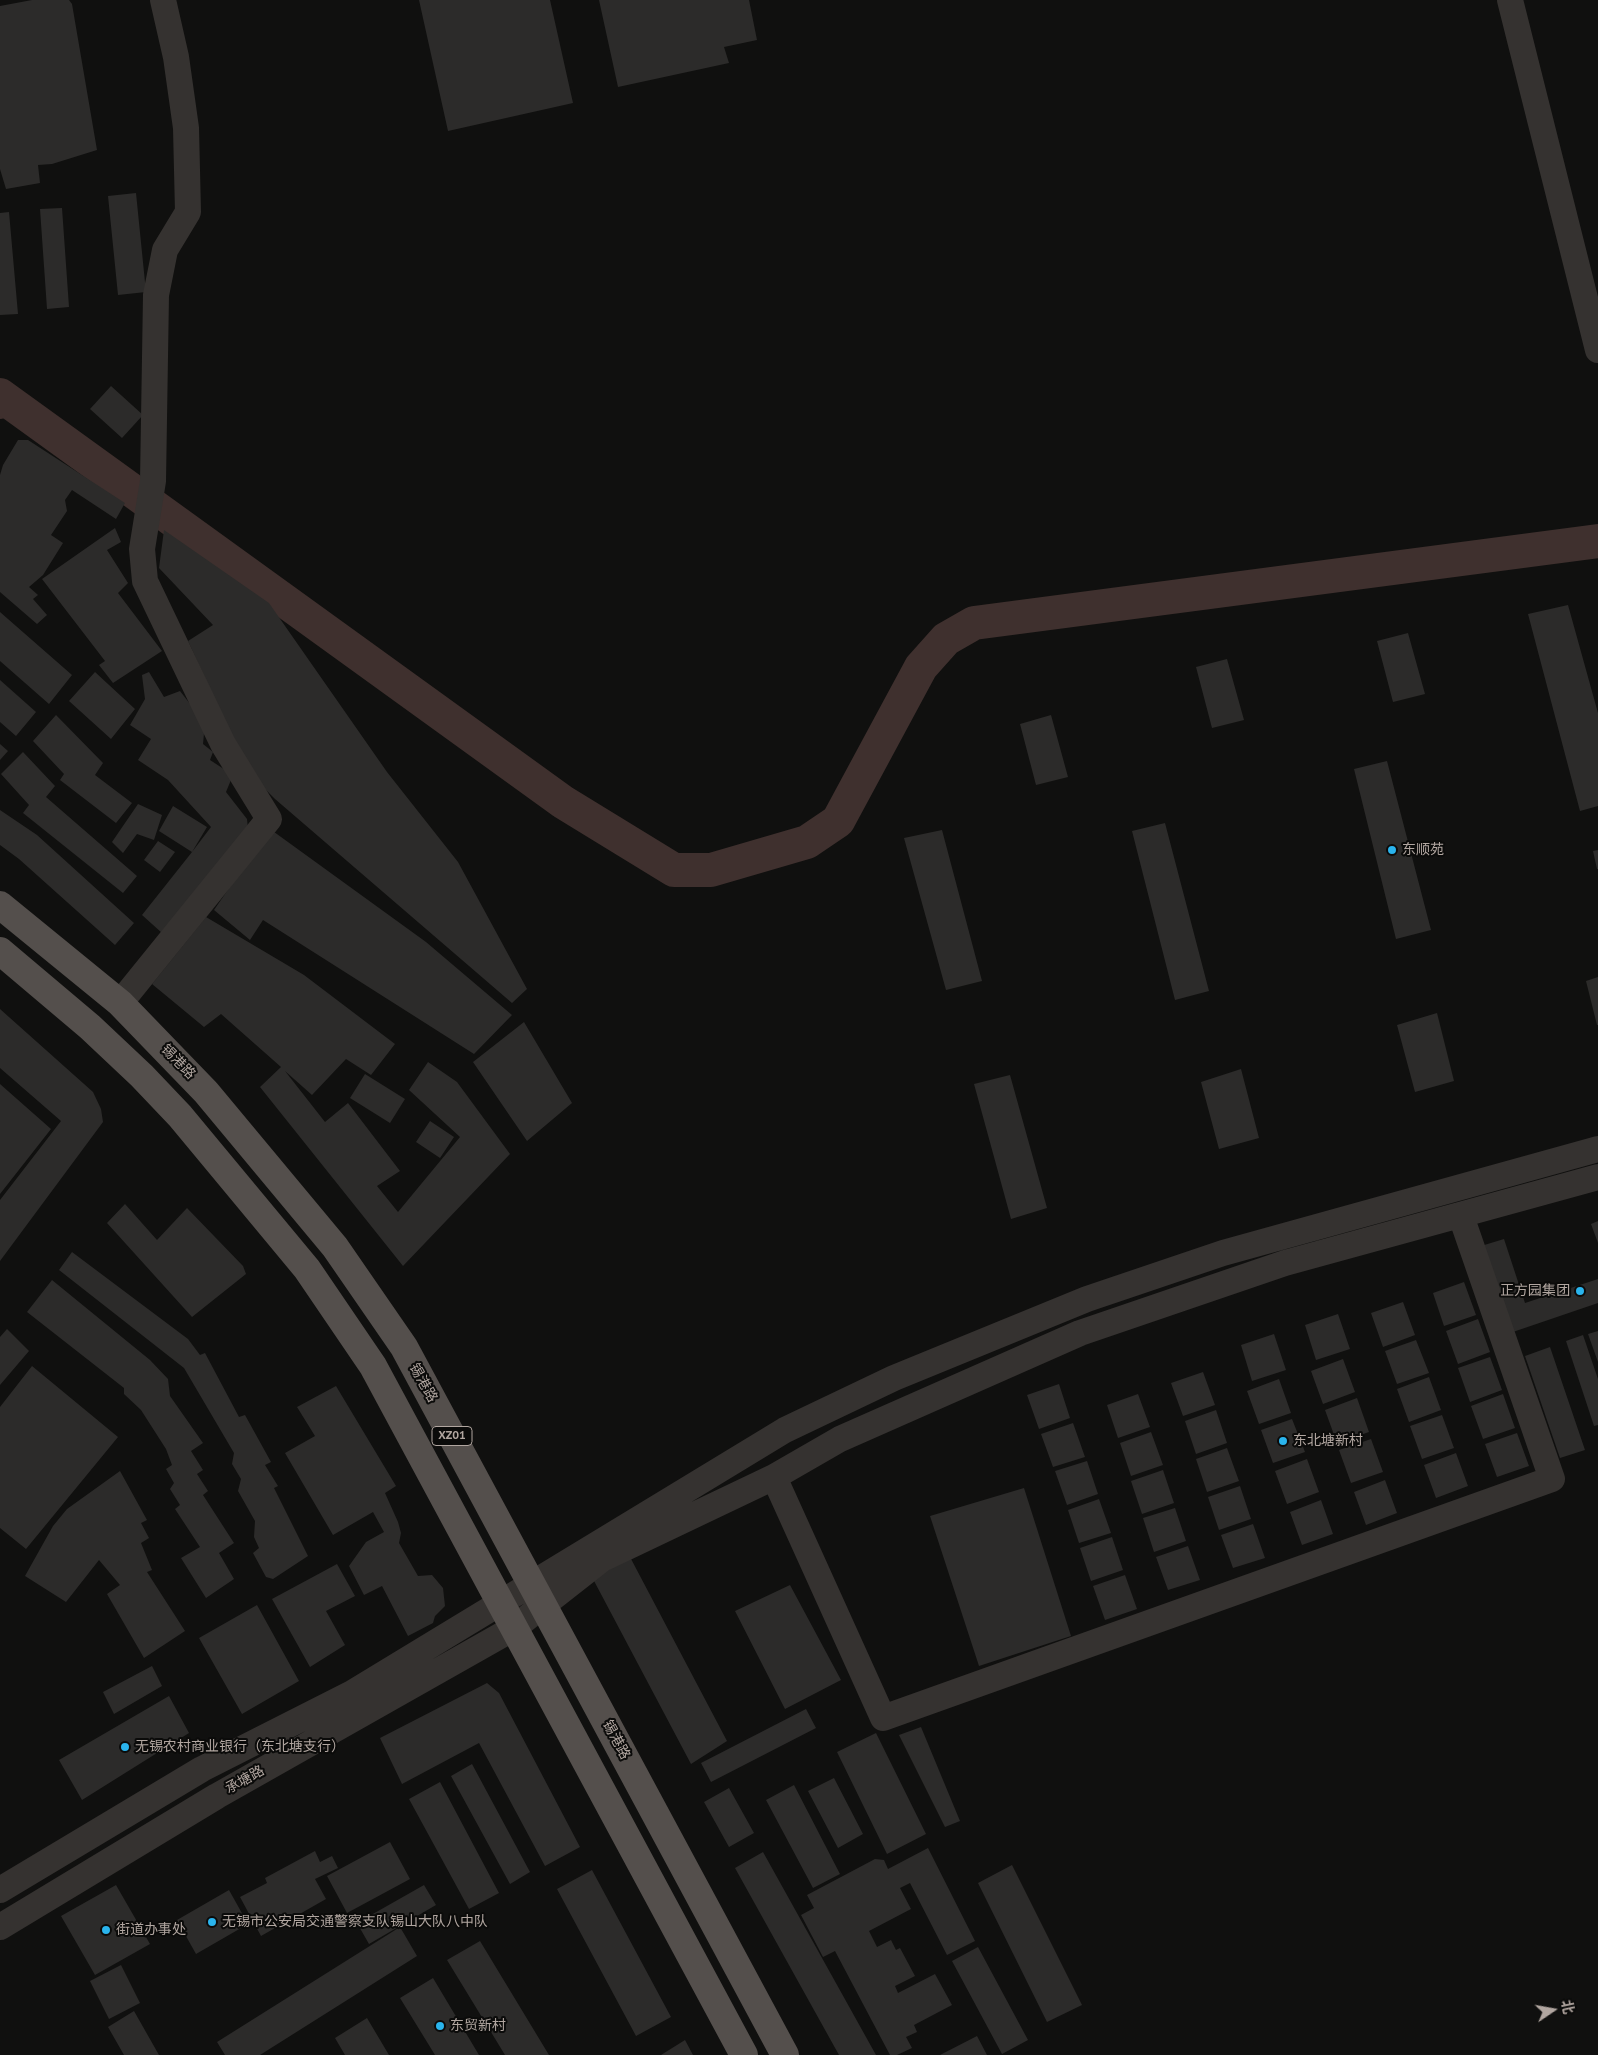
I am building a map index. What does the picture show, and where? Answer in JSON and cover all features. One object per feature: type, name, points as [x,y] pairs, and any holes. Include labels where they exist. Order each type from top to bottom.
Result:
[{"type":"main road","name":"锡港路","points":[[0,905],[120,1003],[206,1092],[335,1247],[404,1347],[785,2055]]},
{"type":"main road","name":"XZ01","points":[[0,951],[83,1021],[142,1076],[186,1124],[307,1269],[373,1366],[744,2055]]},
{"type":"street","points":[[120,1003],[269,819],[223,744],[145,581],[142,549],[153,481],[156,295],[165,250],[188,212],[186,128],[176,57],[163,0]]},
{"type":"street","points":[[1510,0],[1598,350]]},
{"type":"street","name":"承塘路","points":[[0,1890],[202,1769],[352,1692],[785,1430],[894,1378],[1087,1299],[1223,1253],[1598,1149]]},
{"type":"street","name":"承塘路","points":[[0,1927],[217,1796],[514,1628],[602,1559],[774,1477],[840,1439],[1080,1333],[1285,1263],[1598,1177]]},
{"type":"street","points":[[774,1477],[883,1718],[1552,1479],[1461,1216]]},
{"type":"building","points":[[32,0],[69,0],[72,4],[97,150],[52,164],[38,165],[40,183],[6,189],[0,169],[0,6]]},
{"type":"building","points":[[419,0],[550,0],[573,103],[448,131]]},
{"type":"building","points":[[599,0],[749,0],[757,40],[724,47],[729,63],[618,87]]},
{"type":"building","points":[[136,193],[146,292],[118,295],[108,196]]},
{"type":"building","points":[[62,208],[69,307],[47,309],[40,209]]},
{"type":"building","points":[[9,212],[18,314],[0,315],[0,213]]},
{"type":"building","points":[[111,386],[143,415],[122,438],[90,409]]},
{"type":"building","points":[[18,440],[28,440],[125,503],[116,519],[72,490],[65,500],[67,511],[51,535],[63,543],[43,575],[29,587],[38,595],[33,599],[47,615],[37,624],[0,592],[0,475],[3,465]]},
{"type":"building","points":[[115,528],[121,542],[107,550],[128,583],[118,593],[162,651],[113,683],[99,665],[105,661],[42,579]]},
{"type":"building","points":[[164,530],[269,603],[387,772],[458,862],[527,989],[512,1003],[275,799],[249,773],[188,641],[213,625],[159,568]]},
{"type":"building","points":[[1568,605],[1598,713],[1598,806],[1580,811],[1528,614]]},
{"type":"building","points":[[0,612],[72,675],[49,704],[0,661]]},
{"type":"building","points":[[1408,633],[1425,694],[1393,702],[1377,641]]},
{"type":"building","points":[[1227,659],[1244,720],[1212,728],[1196,667]]},
{"type":"building","points":[[95,672],[135,709],[111,739],[69,701]]},
{"type":"building","points":[[149,672],[164,697],[180,691],[205,723],[203,744],[213,752],[210,760],[233,775],[226,792],[247,819],[248,829],[162,933],[142,915],[211,827],[168,780],[138,760],[151,739],[130,725],[145,699],[142,675]]},
{"type":"building","points":[[0,680],[36,712],[16,736],[0,722]]},
{"type":"building","points":[[56,715],[103,763],[95,775],[132,803],[116,823],[60,780],[64,774],[33,741]]},
{"type":"building","points":[[1051,715],[1068,777],[1036,785],[1020,724]]},
{"type":"building","points":[[0,744],[8,751],[0,760]]},
{"type":"building","points":[[23,752],[55,786],[46,797],[137,876],[123,893],[23,813],[29,805],[1,774]]},
{"type":"building","name":"东顺苑","points":[[1387,761],[1431,930],[1396,939],[1354,769]]},
{"type":"building","points":[[138,804],[162,815],[154,840],[137,834],[123,853],[112,842]]},
{"type":"building","points":[[173,806],[207,827],[192,852],[159,831]]},
{"type":"building","points":[[0,810],[37,835],[134,923],[115,945],[19,859],[0,845]]},
{"type":"building","points":[[1165,823],[1209,991],[1175,1000],[1132,831]]},
{"type":"building","points":[[270,829],[426,942],[512,1015],[474,1054],[263,920],[250,940],[214,910]]},
{"type":"building","points":[[942,830],[982,981],[946,990],[904,838]]},
{"type":"building","points":[[158,841],[175,852],[160,872],[144,860]]},
{"type":"building","points":[[1598,850],[1598,869],[1597,869],[1593,851]]},
{"type":"building","points":[[206,917],[304,975],[395,1044],[371,1075],[346,1059],[312,1095],[285,1071],[325,1122],[348,1103],[400,1171],[377,1186],[398,1212],[460,1137],[409,1090],[428,1062],[457,1082],[510,1154],[403,1266],[260,1087],[281,1067],[221,1014],[204,1027],[152,984]]},
{"type":"building","points":[[1598,977],[1598,1025],[1597,1025],[1586,981]]},
{"type":"building","points":[[0,1009],[93,1092],[101,1109],[103,1122],[0,1261],[0,1200],[61,1121],[0,1068]]},
{"type":"building","points":[[1437,1013],[1454,1081],[1415,1092],[1397,1025]]},
{"type":"building","points":[[524,1022],[572,1103],[527,1141],[473,1062]]},
{"type":"building","points":[[1241,1069],[1259,1138],[1219,1149],[1201,1082]]},
{"type":"building","points":[[365,1074],[405,1099],[390,1123],[350,1098]]},
{"type":"building","points":[[1010,1075],[1047,1208],[1011,1219],[974,1084]]},
{"type":"building","points":[[0,1084],[51,1129],[0,1194]]},
{"type":"building","points":[[430,1121],[454,1137],[440,1158],[416,1142]]},
{"type":"building","points":[[125,1204],[157,1240],[187,1208],[243,1266],[246,1274],[192,1317],[107,1223]]},
{"type":"building","points":[[1598,1221],[1598,1243],[1591,1224]]},
{"type":"building","name":"正方园集团","points":[[1504,1239],[1525,1303],[1598,1279],[1598,1303],[1510,1333],[1481,1246]]},
{"type":"building","points":[[72,1252],[188,1339],[200,1355],[205,1353],[239,1417],[245,1415],[271,1462],[265,1465],[278,1486],[274,1488],[308,1556],[273,1579],[266,1577],[253,1553],[259,1548],[254,1537],[255,1521],[238,1491],[241,1479],[232,1464],[234,1453],[184,1368],[59,1270]]},
{"type":"building","points":[[52,1280],[150,1360],[168,1379],[170,1396],[203,1443],[191,1451],[203,1470],[197,1474],[208,1491],[203,1495],[234,1543],[219,1553],[234,1579],[206,1598],[181,1558],[200,1547],[175,1509],[180,1505],[170,1489],[174,1483],[166,1469],[172,1465],[166,1449],[141,1410],[124,1394],[124,1388],[27,1312]]},
{"type":"building","points":[[1464,1282],[1476,1315],[1444,1326],[1433,1293]]},
{"type":"building","points":[[1403,1302],[1415,1335],[1383,1347],[1371,1313]]},
{"type":"building","points":[[1338,1314],[1350,1349],[1316,1360],[1305,1325]]},
{"type":"building","points":[[1478,1319],[1490,1352],[1458,1364],[1446,1331]]},
{"type":"building","points":[[7,1329],[29,1351],[0,1385],[0,1337]]},
{"type":"building","points":[[1598,1331],[1598,1362],[1588,1334]]},
{"type":"building","points":[[1274,1334],[1286,1370],[1252,1381],[1241,1345]]},
{"type":"building","points":[[1583,1335],[1598,1379],[1598,1425],[1594,1426],[1566,1341]]},
{"type":"building","points":[[1416,1340],[1429,1373],[1397,1384],[1385,1351]]},
{"type":"building","points":[[1550,1347],[1585,1450],[1560,1458],[1525,1356]]},
{"type":"building","points":[[1490,1357],[1502,1390],[1470,1402],[1458,1368]]},
{"type":"building","points":[[1343,1359],[1355,1392],[1323,1404],[1311,1371]]},
{"type":"building","points":[[32,1366],[118,1437],[26,1549],[0,1528],[0,1407]]},
{"type":"building","points":[[1203,1372],[1215,1405],[1183,1416],[1171,1383]]},
{"type":"building","points":[[1429,1377],[1441,1410],[1409,1422],[1397,1389]]},
{"type":"building","points":[[1279,1379],[1291,1413],[1259,1424],[1247,1391]]},
{"type":"building","points":[[1059,1384],[1070,1418],[1039,1429],[1027,1395]]},
{"type":"building","points":[[336,1386],[396,1486],[385,1493],[398,1522],[401,1533],[399,1543],[418,1576],[432,1575],[443,1588],[445,1606],[435,1616],[433,1623],[408,1636],[382,1586],[364,1595],[349,1566],[366,1542],[384,1532],[373,1512],[333,1535],[285,1453],[315,1436],[297,1407]]},
{"type":"building","points":[[1138,1394],[1150,1427],[1118,1438],[1107,1405]]},
{"type":"building","points":[[1503,1394],[1515,1428],[1483,1439],[1471,1406]]},
{"type":"building","points":[[1357,1398],[1369,1432],[1337,1443],[1325,1410]]},
{"type":"building","points":[[1216,1410],[1227,1443],[1196,1454],[1185,1421]]},
{"type":"building","points":[[1442,1415],[1454,1448],[1422,1459],[1410,1426]]},
{"type":"building","name":"东北塘新村","points":[[1292,1419],[1305,1452],[1273,1463],[1261,1430]]},
{"type":"building","points":[[1073,1423],[1085,1457],[1053,1467],[1041,1434]]},
{"type":"building","points":[[1151,1432],[1163,1465],[1131,1476],[1120,1443]]},
{"type":"building","points":[[1517,1433],[1529,1466],[1497,1477],[1485,1444]]},
{"type":"building","points":[[1371,1439],[1383,1472],[1351,1483],[1339,1450]]},
{"type":"building","points":[[1227,1448],[1239,1481],[1207,1492],[1196,1459]]},
{"type":"building","points":[[1456,1453],[1468,1486],[1436,1498],[1424,1465]]},
{"type":"building","points":[[1307,1459],[1319,1492],[1287,1504],[1275,1471]]},
{"type":"building","points":[[1087,1461],[1098,1494],[1067,1505],[1055,1471]]},
{"type":"building","points":[[1163,1470],[1174,1503],[1142,1514],[1131,1481]]},
{"type":"building","points":[[120,1471],[147,1520],[141,1523],[149,1538],[141,1543],[152,1570],[147,1572],[185,1631],[144,1658],[107,1594],[120,1585],[99,1560],[66,1602],[25,1576],[53,1526],[67,1509]]},
{"type":"building","points":[[1385,1480],[1397,1513],[1366,1525],[1354,1492]]},
{"type":"building","points":[[1240,1486],[1251,1519],[1219,1530],[1208,1497]]},
{"type":"building","points":[[1024,1488],[1071,1636],[979,1666],[930,1516]]},
{"type":"building","points":[[1099,1499],[1111,1533],[1079,1543],[1068,1510]]},
{"type":"building","points":[[1321,1500],[1333,1534],[1302,1545],[1290,1512]]},
{"type":"building","points":[[1175,1508],[1186,1541],[1154,1552],[1143,1518]]},
{"type":"building","points":[[1253,1524],[1265,1558],[1233,1568],[1221,1535]]},
{"type":"building","points":[[1112,1537],[1123,1570],[1091,1581],[1080,1548]]},
{"type":"building","points":[[1188,1546],[1200,1580],[1168,1590],[1156,1557]]},
{"type":"building","points":[[630,1557],[727,1741],[691,1764],[593,1579]]},
{"type":"building","points":[[337,1564],[355,1596],[326,1611],[345,1645],[310,1667],[272,1599]]},
{"type":"building","points":[[1125,1575],[1137,1609],[1105,1620],[1093,1586]]},
{"type":"building","points":[[790,1585],[841,1680],[785,1709],[735,1611]]},
{"type":"building","points":[[257,1605],[299,1681],[242,1714],[199,1638]]},
{"type":"building","points":[[152,1666],[162,1686],[114,1714],[103,1692]]},
{"type":"building","points":[[487,1683],[499,1693],[580,1847],[545,1866],[479,1743],[402,1784],[380,1738]]},
{"type":"building","name":"无锡农村商业银行（东北塘支行）","points":[[169,1696],[189,1733],[82,1800],[59,1760]]},
{"type":"building","points":[[806,1709],[816,1728],[711,1782],[701,1763]]},
{"type":"building","points":[[921,1727],[960,1821],[945,1827],[899,1735]]},
{"type":"building","points":[[876,1733],[926,1834],[887,1854],[837,1752]]},
{"type":"building","points":[[472,1764],[530,1872],[510,1884],[451,1776]]},
{"type":"building","points":[[834,1778],[863,1834],[838,1848],[808,1791]]},
{"type":"building","points":[[440,1782],[499,1893],[469,1909],[409,1799]]},
{"type":"building","points":[[794,1785],[840,1874],[813,1888],[766,1800]]},
{"type":"building","points":[[729,1788],[754,1833],[729,1847],[704,1802]]},
{"type":"building","points":[[390,1842],[410,1879],[347,1913],[327,1876]]},
{"type":"building","points":[[928,1848],[975,1941],[947,1955],[910,1883],[900,1888],[911,1909],[869,1931],[877,1947],[891,1940],[896,1950],[900,1948],[915,1976],[895,1986],[898,1993],[935,1974],[952,2005],[914,2025],[917,2032],[906,2037],[912,2048],[897,2055],[890,2055],[835,1951],[823,1957],[801,1915],[814,1908],[807,1895],[875,1859],[884,1860],[888,1869]]},
{"type":"building","points":[[315,1851],[320,1862],[332,1856],[338,1868],[315,1879],[326,1899],[261,1936],[240,1897],[267,1883],[265,1878]]},
{"type":"building","points":[[763,1852],[876,2055],[839,2055],[735,1868]]},
{"type":"building","points":[[1012,1865],[1082,2005],[1047,2022],[978,1883]]},
{"type":"building","points":[[592,1870],[671,2017],[636,2036],[557,1889]]},
{"type":"building","name":"街道办事处","points":[[116,1885],[150,1944],[95,1975],[61,1916]]},
{"type":"building","points":[[424,1885],[436,1905],[369,1944],[357,1923]]},
{"type":"building","name":"无锡市公安局交通警察支队锡山大队八中队","points":[[229,1890],[248,1924],[196,1954],[177,1920]]},
{"type":"building","points":[[400,1927],[417,1956],[260,2055],[225,2055],[217,2042]]},
{"type":"building","points":[[480,1941],[549,2055],[505,2055],[447,1960]]},
{"type":"building","points":[[978,1947],[1028,2040],[1002,2054],[952,1961]]},
{"type":"building","points":[[121,1965],[140,2003],[109,2019],[90,1981]]},
{"type":"building","name":"东贸新村","points":[[433,1978],[479,2055],[435,2055],[400,1998]]},
{"type":"building","points":[[134,2011],[159,2055],[124,2055],[108,2027]]},
{"type":"building","points":[[367,2018],[389,2055],[345,2055],[335,2038]]},
{"type":"building","points":[[977,2036],[987,2055],[940,2055]]},
{"type":"building","points":[[685,2040],[693,2055],[661,2055]]},
{"type":"waterway","points":[[0,395],[563,802],[674,870],[711,870],[807,842],[838,821],[921,667],[946,639],[974,623],[1598,541]]},
{"type":"waterway","points":[[0,409],[4,398]]},
{"type":"place","name":"东顺苑","points":[[1392,850]]},
{"type":"place","name":"正方园集团","points":[[1580,1291]]},
{"type":"place","name":"东北塘新村","points":[[1283,1441]]},
{"type":"place","name":"无锡农村商业银行（东北塘支行）","points":[[125,1747]]},
{"type":"place","name":"无锡市公安局交通警察支队锡山大队八中队","points":[[212,1922]]},
{"type":"place","name":"街道办事处","points":[[106,1930]]},
{"type":"place","name":"东贸新村","points":[[440,2026]]}]
